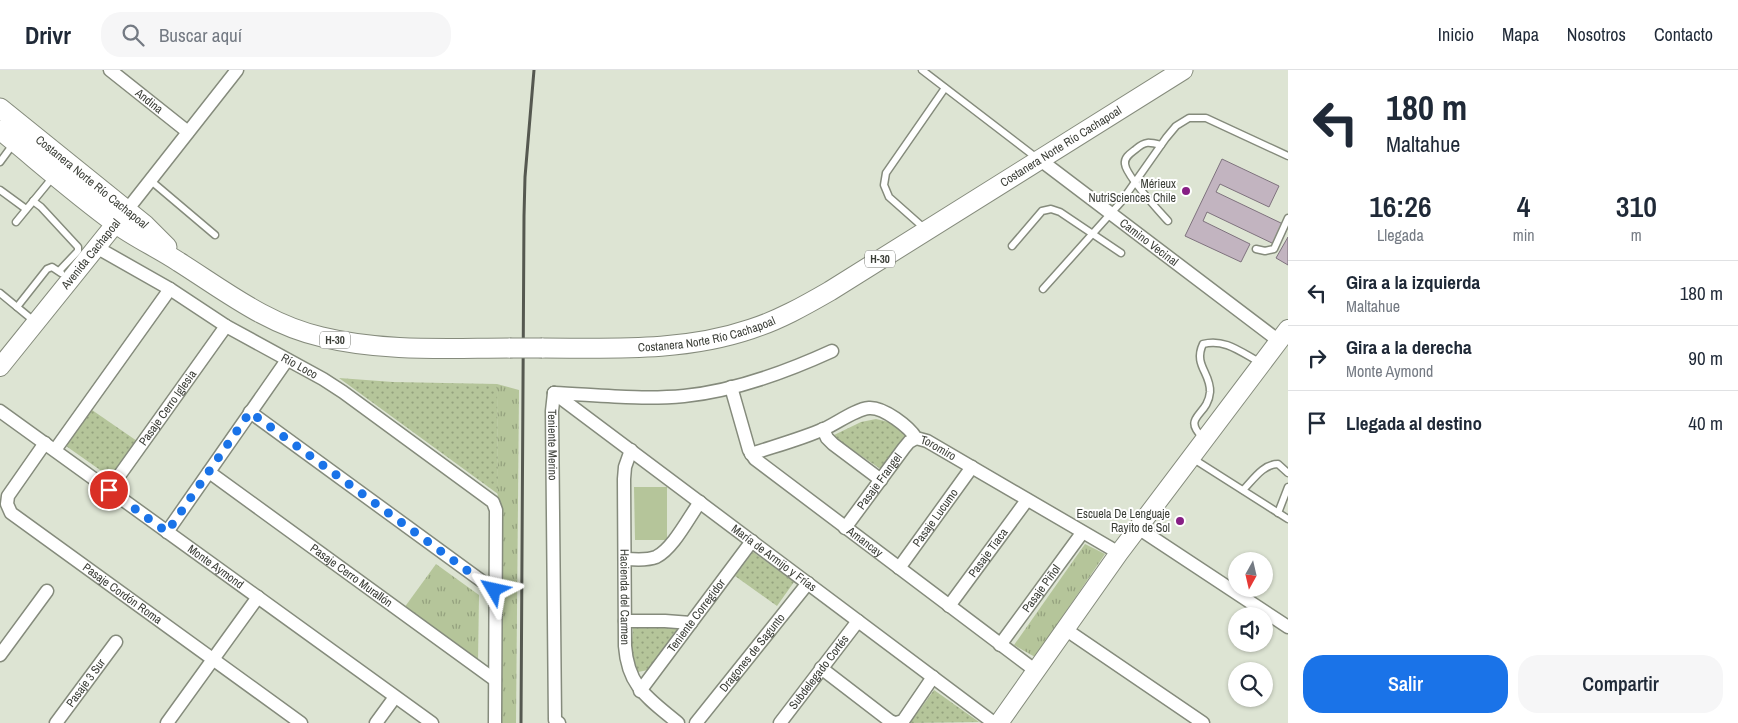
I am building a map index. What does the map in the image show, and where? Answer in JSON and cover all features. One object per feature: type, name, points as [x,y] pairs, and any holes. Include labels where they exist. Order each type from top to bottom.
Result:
[{"type":"main road","name":"Costanera Norte Río Cachapoal","points":[[0,130],[55,175],[161,240],[179,261],[253,310],[285,325],[320,337],[355,344],[401,348],[642,348],[678,346],[714,339],[751,329],[789,314],[808,304],[1183,70]]},
{"type":"main road","name":"Costanera Norte Río Cachapoal","points":[[0,108],[121,217]]},
{"type":"main road","name":"Avenida Cachapoal","points":[[5,358],[36,322],[64,276],[96,247],[121,217]]},
{"type":"main road","points":[[999,723],[1138,528],[1283,335]]},
{"type":"street","name":"Andina","points":[[110,70],[188,132]]},
{"type":"street","name":"Avenida Cachapoal","points":[[121,217],[237,70]]},
{"type":"street","name":"Camino Vecinal","points":[[1039,159],[1111,214],[1283,335]]},
{"type":"street","name":"Río Loco","points":[[96,247],[170,289],[226,326],[343,392],[493,502],[496,510],[494,590]]},
{"type":"street","name":"Pasaje Cordón Roma","points":[[170,289],[50,447],[8,496],[6,504],[11,513],[301,723]]},
{"type":"street","name":"Pasaje Cerro Iglesia","points":[[109,490],[226,326]]},
{"type":"street","name":"Teniente Merino","points":[[556,722],[552,411],[554,393],[645,398],[700,394],[787,371],[832,351]]},
{"type":"street","points":[[167,532],[287,360]]},
{"type":"street","points":[[731,387],[751,454]]},
{"type":"street","name":"María de Armijo y Frías","points":[[554,393],[994,723]]},
{"type":"street","name":"Toromiro","points":[[751,454],[823,429],[861,410],[870,408],[880,410],[910,429],[916,438],[927,441],[1119,554]]},
{"type":"street","name":"Monte Aymond","points":[[0,411],[432,723]]},
{"type":"street","points":[[250,412],[494,590],[495,723]]},
{"type":"street","points":[[823,429],[827,438],[833,444],[882,480]]},
{"type":"street","name":"Pasaje Frangel","points":[[845,528],[904,448],[916,438]]},
{"type":"street","name":"Hacienda del Carmen","points":[[631,450],[624,473],[627,664],[632,678],[640,690],[678,723]]},
{"type":"street","name":"Amancay","points":[[751,454],[759,463],[1036,672]]},
{"type":"street","name":"Pasaje Lucumo","points":[[899,568],[972,467]]},
{"type":"street","name":"Pasaje Cerro Murallón","points":[[209,472],[495,680]]},
{"type":"street","name":"Pasaje Tiaca","points":[[949,606],[1027,500]]},
{"type":"street","points":[[624,559],[644,560],[656,557],[667,549],[700,502]]},
{"type":"street","points":[[1138,528],[1288,627]]},
{"type":"street","name":"Pasaje Piñol","points":[[1000,645],[1082,533]]},
{"type":"street","name":"Teniente Corregidor","points":[[640,690],[752,541]]},
{"type":"street","name":"Dragones de Sagunto","points":[[696,723],[808,583]]},
{"type":"street","points":[[0,655],[47,591]]},
{"type":"street","points":[[167,723],[258,597]]},
{"type":"street","name":"Subdelegado Cortés","points":[[780,723],[858,620]]},
{"type":"street","points":[[625,621],[691,623]]},
{"type":"street","points":[[1066,629],[1203,723]]},
{"type":"street","name":"Pasaje 3 Sur","points":[[56,723],[116,642]]},
{"type":"street","points":[[821,668],[895,723],[903,721],[932,677]]},
{"type":"street","points":[[376,723],[395,697]]},
{"type":"lane","name":"Camino Vecinal","points":[[922,70],[1039,159]]},
{"type":"lane","points":[[926,230],[888,197],[884,185],[886,173],[945,88]]},
{"type":"lane","points":[[1043,289],[1111,214],[1176,126],[1189,118],[1206,118],[1288,156]]},
{"type":"lane","points":[[0,162],[15,142]]},
{"type":"lane","points":[[1161,145],[1147,142],[1126,157],[1125,167],[1135,183],[1168,221]]},
{"type":"lane","points":[[16,222],[55,175]]},
{"type":"lane","points":[[150,180],[215,235]]},
{"type":"lane","points":[[0,190],[26,209]]},
{"type":"lane","points":[[17,307],[47,268],[52,267],[64,276],[78,251],[78,247],[41,207],[33,201]]},
{"type":"lane","points":[[1012,246],[1042,211],[1050,209],[1060,212],[1121,253]]},
{"type":"lane","points":[[1256,249],[1265,251],[1274,249],[1288,218]]},
{"type":"lane","points":[[0,293],[36,322]]},
{"type":"lane","points":[[1204,439],[1194,429],[1193,425],[1209,400],[1209,381],[1200,363],[1199,353],[1203,344],[1213,341],[1224,343],[1262,364]]},
{"type":"lane","points":[[1190,457],[1288,519]]},
{"type":"lane","points":[[1243,490],[1265,467],[1271,464],[1278,464],[1288,473]]},
{"type":"lane","points":[[1278,513],[1288,487]]},
{"type":"green space","points":[[339,378],[393,382],[497,384],[498,494]]},
{"type":"green space","points":[[497,384],[519,390],[516,723],[499,723]]},
{"type":"green space","points":[[92,410],[137,441],[110,477],[66,446]]},
{"type":"green space","points":[[876,419],[893,423],[909,434],[882,470],[832,436],[861,422]]},
{"type":"green space","points":[[634,487],[667,487],[667,540],[635,540]]},
{"type":"green space","points":[[1085,544],[1105,554],[1035,657],[1014,645]]},
{"type":"green space","points":[[753,552],[794,582],[777,606],[735,576]]},
{"type":"green space","points":[[436,564],[479,595],[478,662],[404,608]]},
{"type":"green space","points":[[633,627],[678,628],[648,670],[638,672],[631,655]]},
{"type":"green space","points":[[934,690],[979,722],[910,723]]},
{"type":"building","points":[[1222,159],[1279,186],[1269,207],[1220,184],[1216,192],[1283,224],[1274,244],[1207,212],[1203,221],[1250,244],[1241,262],[1185,236]]},
{"type":"building","points":[[1288,237],[1288,265],[1276,258]]},
{"type":"railway","points":[[521,723],[524,216],[525,177],[534,70]]},
{"type":"place","name":"Mérieux NutriSciences Chile","points":[[1186,191]]},
{"type":"place","name":"Escuela De Lenguaje Rayito de Sol","points":[[1180,521]]},
{"type":"route","points":[[109,490],[167,532],[250,412],[494,590]]}]
